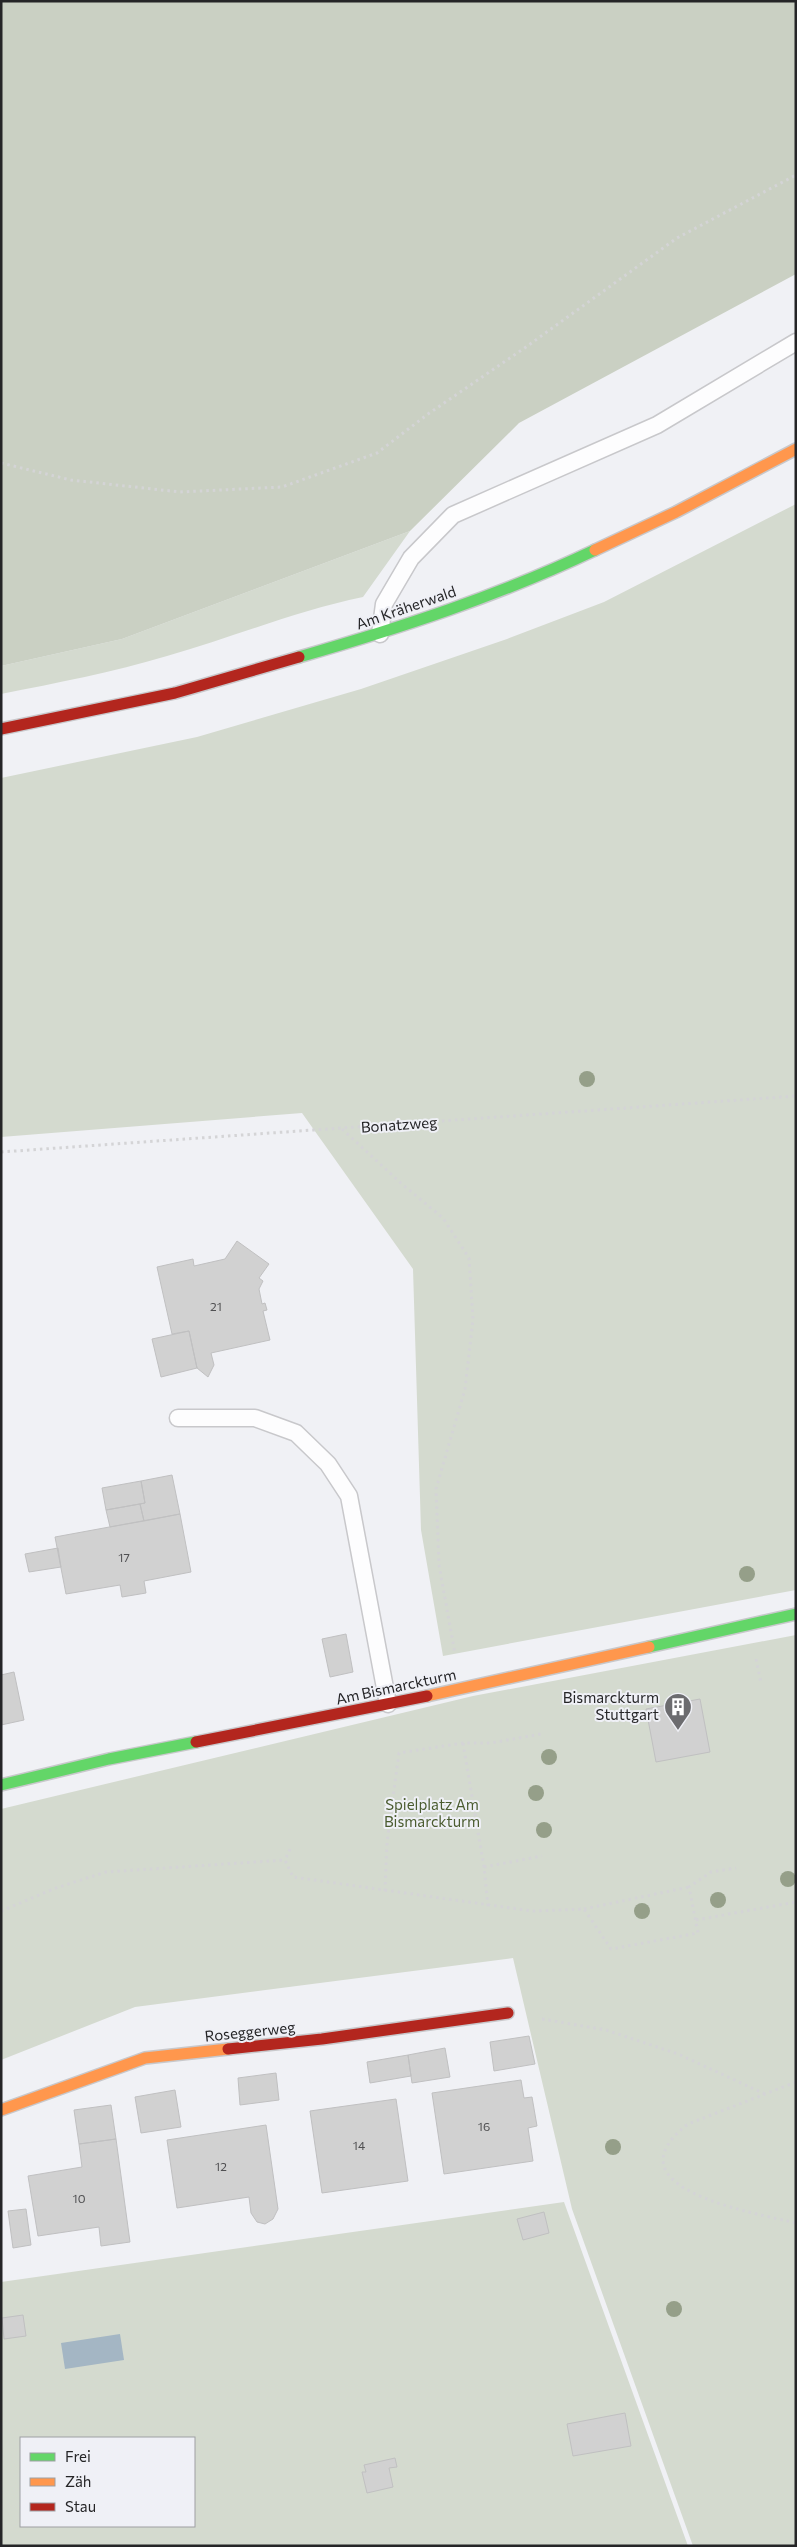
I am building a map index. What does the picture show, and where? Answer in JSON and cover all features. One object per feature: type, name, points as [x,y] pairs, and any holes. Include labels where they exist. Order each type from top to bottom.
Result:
[{"type":"street","name":"Am Kräherwald","points":[[1,728],[175,693],[380,634],[545,574],[676,512],[796,449]]},
{"type":"street","name":"Am Bismarckturm","points":[[1,1785],[109,1760],[462,1689],[796,1614]]},
{"type":"street","name":"Roseggerweg","points":[[1,2110],[145,2058],[322,2039],[508,2013]]},
{"type":"lane","points":[[380,634],[384,604],[411,558],[453,515],[656,426],[796,342]]},
{"type":"lane","points":[[178,1418],[254,1418],[296,1433],[328,1464],[349,1496],[388,1704]]},
{"type":"path","points":[[1,463],[70,480],[180,492],[282,487],[377,453],[428,414],[526,348],[677,238],[796,175]]},
{"type":"path","name":"Bonatzweg","points":[[1,1152],[796,1096]]},
{"type":"path","points":[[342,1129],[403,1185],[443,1218],[469,1258],[472,1319],[465,1389],[436,1489],[438,1564],[462,1689]]},
{"type":"path","points":[[757,1666],[760,1683]]},
{"type":"path","points":[[385,1891],[386,1842],[398,1753],[463,1743],[491,1744],[541,1734]]},
{"type":"path","points":[[463,1743],[484,1867],[488,1906]]},
{"type":"path","points":[[290,1849],[285,1860],[293,1877],[532,1911],[584,1909],[689,1887],[711,1872],[736,1868]]},
{"type":"path","points":[[484,1867],[542,1856]]},
{"type":"path","points":[[1,1911],[56,1888],[106,1872],[285,1860]]},
{"type":"path","points":[[584,1909],[610,1949],[698,1933],[689,1887]]},
{"type":"path","points":[[696,1920],[796,1902]]},
{"type":"path","points":[[508,2013],[606,2030],[678,2054],[765,2094]]},
{"type":"path","points":[[796,2082],[688,2124],[674,2135],[665,2152],[664,2163],[670,2176],[682,2188],[708,2202],[796,2223]]},
{"type":"green space","points":[[796,504],[796,1590],[443,1656],[421,1530],[413,1269],[302,1113],[1,1137],[1,778],[197,737],[361,689],[507,639],[604,602]]},
{"type":"green space","points":[[410,531],[363,597],[313,609],[147,662],[1,694],[1,666],[122,639]]},
{"type":"green space","name":"Spielplatz Am Bismarckturm","points":[[796,1635],[796,2546],[693,2546],[572,2209],[513,1958],[135,2007],[1,2060],[1,1809],[473,1696]]},
{"type":"green space","points":[[564,2202],[688,2546],[1,2546],[1,2282]]},
{"type":"shaded area","points":[[1,1],[796,1],[796,274],[519,423],[410,531],[122,639],[1,666]]},
{"type":"water","points":[[120,2334],[124,2360],[65,2369],[61,2343]]},
{"type":"building","points":[[237,1241],[269,1264],[259,1278],[263,1281],[259,1289],[262,1304],[265,1303],[267,1310],[263,1311],[270,1340],[211,1353],[214,1365],[208,1377],[197,1368],[189,1331],[172,1334],[157,1267],[193,1259],[194,1266],[225,1259]]},
{"type":"building","points":[[189,1331],[197,1368],[161,1377],[152,1339]]},
{"type":"building","points":[[172,1475],[180,1514],[144,1521],[140,1504],[145,1503],[141,1481]]},
{"type":"building","points":[[141,1481],[145,1503],[106,1510],[102,1488]]},
{"type":"building","points":[[140,1504],[144,1521],[110,1527],[106,1510]]},
{"type":"building","points":[[180,1514],[191,1572],[144,1581],[146,1593],[122,1597],[120,1585],[66,1594],[55,1537]]},
{"type":"building","points":[[58,1548],[61,1567],[29,1572],[25,1554]]},
{"type":"building","points":[[346,1634],[353,1672],[330,1677],[322,1639]]},
{"type":"building","points":[[14,1672],[24,1720],[1,1725],[1,1675]]},
{"type":"building","name":"Bismarckturm Stuttgart","points":[[700,1699],[710,1752],[656,1762],[646,1709]]},
{"type":"building","points":[[529,2036],[535,2064],[494,2071],[490,2042]]},
{"type":"building","points":[[445,2048],[450,2077],[412,2083],[408,2055]]},
{"type":"building","points":[[408,2055],[411,2076],[370,2083],[367,2062]]},
{"type":"building","points":[[276,2073],[279,2100],[240,2105],[238,2078]]},
{"type":"building","points":[[521,2080],[524,2098],[532,2097],[537,2126],[528,2128],[533,2161],[444,2174],[432,2093]]},
{"type":"building","points":[[175,2090],[181,2127],[141,2133],[135,2097]]},
{"type":"building","points":[[396,2099],[408,2181],[322,2193],[310,2111]]},
{"type":"building","points":[[111,2105],[116,2139],[79,2144],[74,2110]]},
{"type":"building","points":[[266,2125],[278,2209],[273,2219],[265,2224],[257,2222],[251,2213],[249,2197],[177,2208],[167,2140]]},
{"type":"building","points":[[116,2139],[130,2242],[101,2246],[99,2227],[38,2236],[28,2176],[82,2167],[79,2144]]},
{"type":"building","points":[[26,2209],[31,2245],[13,2248],[8,2211]]},
{"type":"building","points":[[544,2212],[549,2233],[523,2240],[517,2219]]},
{"type":"building","points":[[23,2315],[26,2336],[4,2339],[2,2318]]},
{"type":"building","points":[[625,2413],[631,2446],[573,2456],[567,2424]]},
{"type":"building","points":[[395,2458],[397,2467],[389,2468],[393,2487],[367,2493],[362,2472],[366,2472],[364,2465]]},
{"type":"traffic: fast","points":[[299,657],[450,610],[523,582],[595,550]]},
{"type":"traffic: fast","points":[[649,1647],[796,1614]]},
{"type":"traffic: fast","points":[[1,1785],[109,1759],[196,1742]]},
{"type":"traffic: slow","points":[[595,550],[676,512],[796,449]]},
{"type":"traffic: slow","points":[[427,1696],[649,1647]]},
{"type":"traffic: slow","points":[[1,2110],[145,2058],[228,2049]]},
{"type":"traffic: jam","points":[[1,729],[175,693],[299,657]]},
{"type":"traffic: jam","points":[[196,1742],[427,1696]]},
{"type":"traffic: jam","points":[[228,2049],[322,2039],[508,2013]]},
{"type":"place","name":"Bismarckturm Stuttgart","points":[[678,1731]]}]
